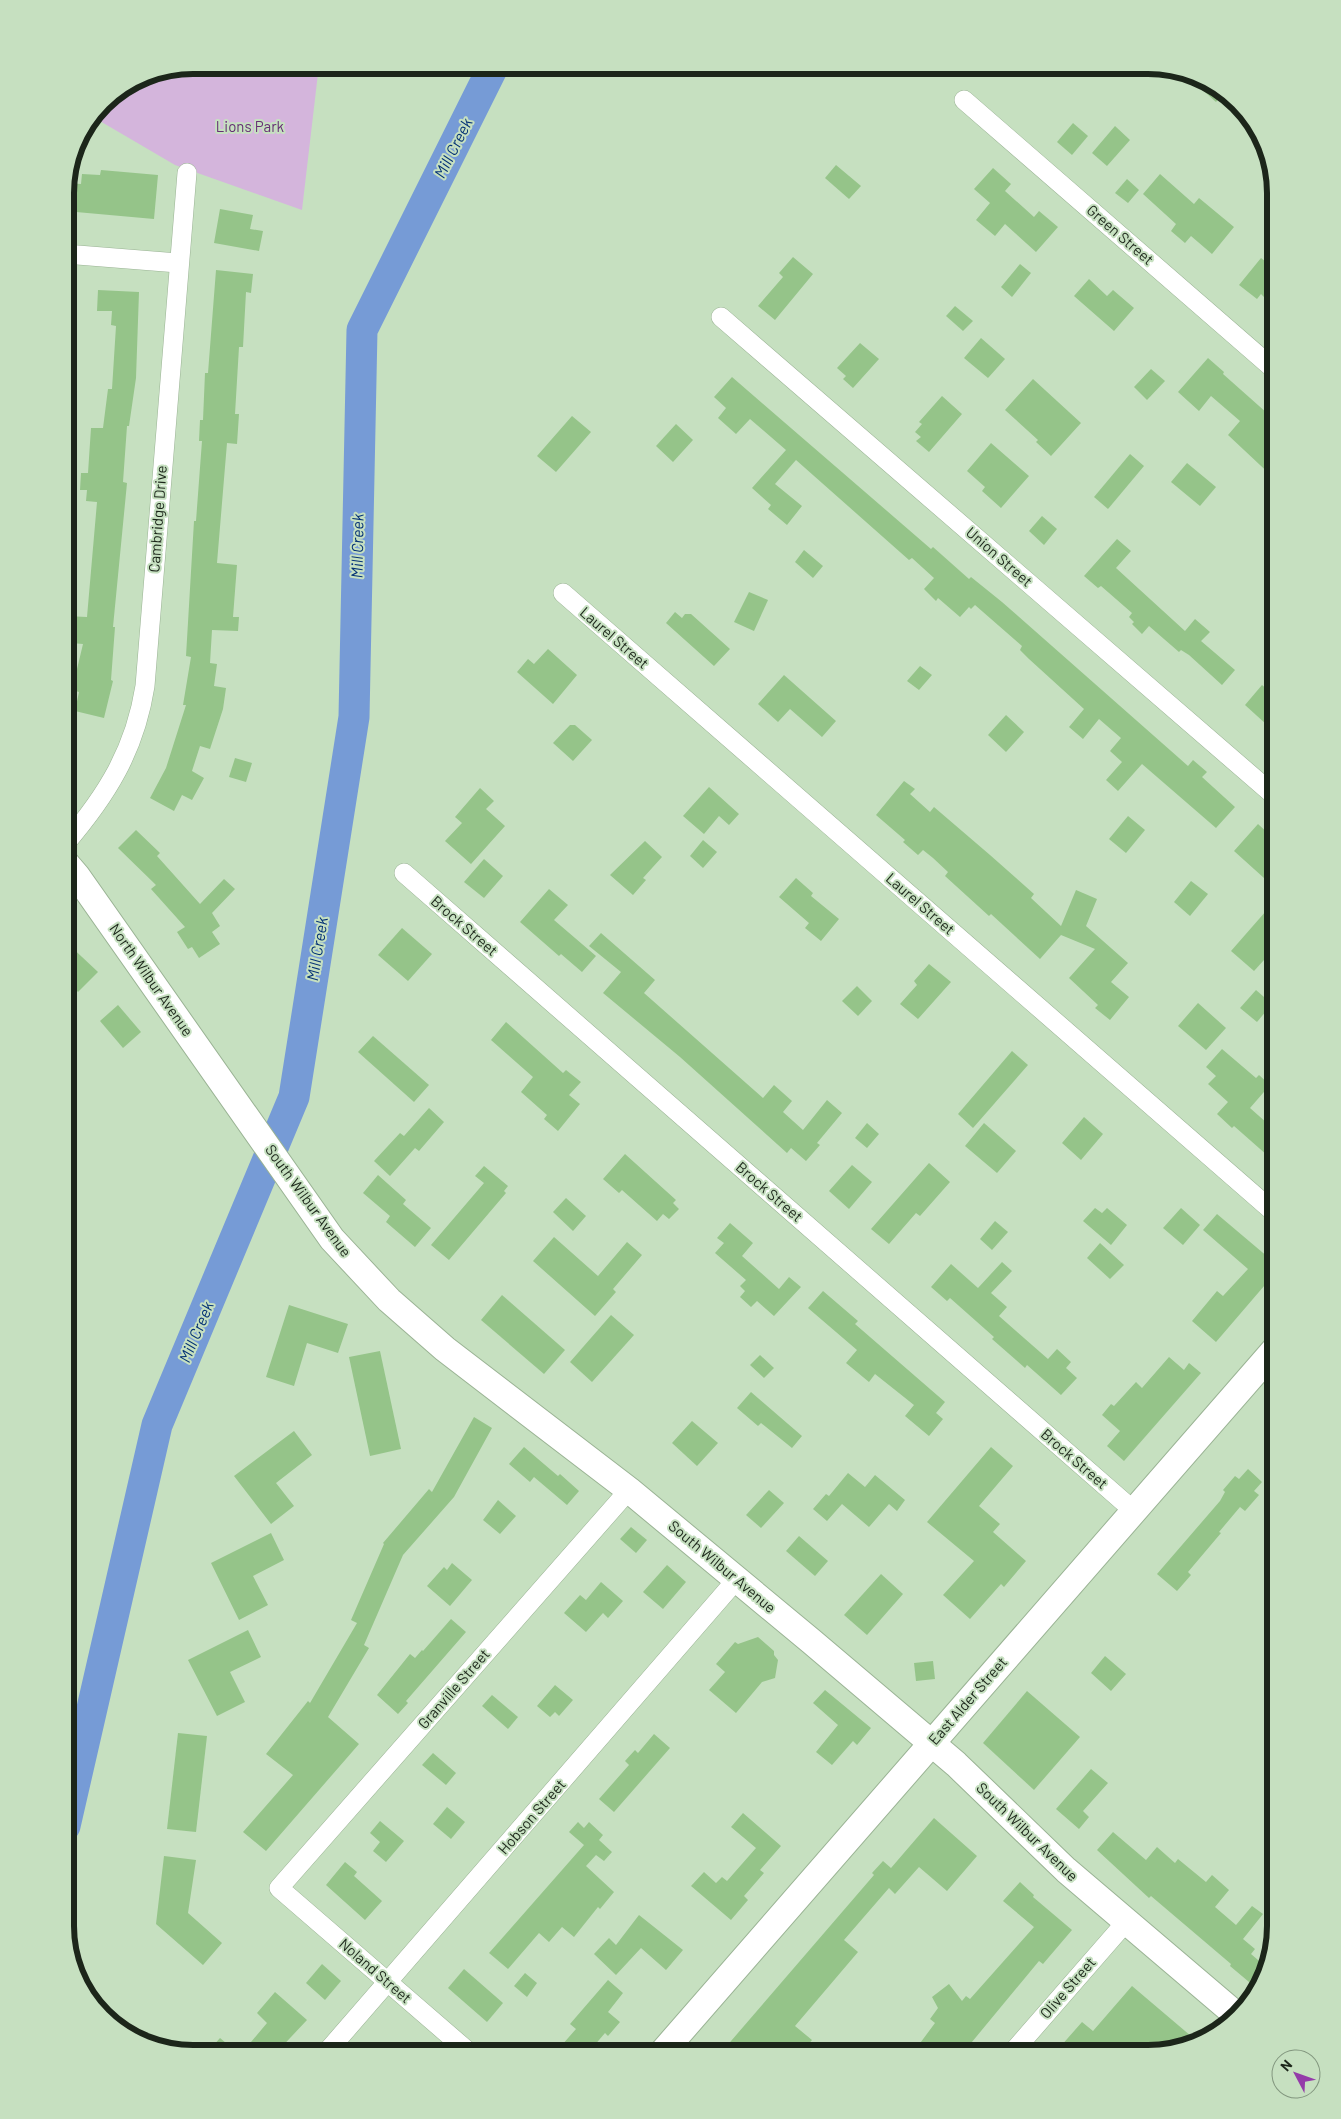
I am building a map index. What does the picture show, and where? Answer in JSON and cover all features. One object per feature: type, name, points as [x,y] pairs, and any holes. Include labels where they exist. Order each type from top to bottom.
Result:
[{"type":"main road","name":"North Wilbur Avenue","points":[[74,872],[235,1100]]},
{"type":"main road","name":"South Wilbur Avenue","points":[[235,1100],[332,1239],[354,1265],[418,1327],[629,1490],[738,1579],[932,1743],[973,1780],[1047,1853],[1232,2011]]},
{"type":"main road","name":"East Alder Street","points":[[669,2045],[1267,1358]]},
{"type":"street","name":"Green Street","points":[[964,100],[1267,363]]},
{"type":"street","name":"Cambridge Drive","points":[[74,833],[101,800],[117,774],[141,712],[145,686],[178,263],[187,173]]},
{"type":"street","points":[[74,255],[178,263]]},
{"type":"street","name":"Union Street","points":[[721,317],[1267,789]]},
{"type":"street","name":"Laurel Street","points":[[563,593],[1267,1206]]},
{"type":"street","name":"Brock Street","points":[[404,873],[1134,1511]]},
{"type":"street","name":"Granville Street","points":[[280,1888],[629,1490]]},
{"type":"street","name":"Hobson Street","points":[[333,2045],[738,1579]]},
{"type":"street","name":"Noland Street","points":[[280,1888],[461,2045]]},
{"type":"street","name":"Olive Street","points":[[1019,2045],[1126,1922]]},
{"type":"green space","name":"Lions Park","points":[[185,74],[318,74],[302,210],[175,165],[98,120],[114,103],[140,86],[170,76]]},
{"type":"building","points":[[1196,84],[1219,98],[1216,102]]},
{"type":"building","points":[[1073,123],[1088,136],[1072,155],[1057,142]]},
{"type":"building","points":[[1115,126],[1130,140],[1107,166],[1092,153]]},
{"type":"building","points":[[836,165],[861,186],[849,199],[825,178]]},
{"type":"building","points":[[993,168],[1011,184],[1005,191],[1034,217],[1039,211],[1058,227],[1036,252],[1005,224],[995,236],[976,220],[990,203],[974,189]]},
{"type":"building","points":[[101,170],[158,175],[154,219],[74,212],[74,184],[81,184],[82,174],[100,175]]},
{"type":"building","points":[[1160,174],[1194,204],[1199,198],[1234,227],[1212,254],[1191,236],[1185,243],[1171,231],[1176,224],[1143,194]]},
{"type":"building","points":[[1127,179],[1139,190],[1128,203],[1115,193]]},
{"type":"building","points":[[220,209],[253,215],[250,229],[263,231],[259,251],[214,243]]},
{"type":"building","points":[[793,257],[813,274],[775,320],[758,306],[783,277],[779,273]]},
{"type":"building","points":[[1261,258],[1267,263],[1267,300],[1261,294],[1257,299],[1239,285]]},
{"type":"building","points":[[1020,264],[1031,273],[1012,297],[1001,287]]},
{"type":"building","points":[[216,270],[253,274],[251,293],[246,292],[243,347],[239,347],[235,414],[239,414],[237,444],[227,443],[217,563],[237,565],[233,617],[239,617],[238,631],[212,630],[210,663],[217,664],[214,686],[226,688],[223,709],[210,749],[200,746],[192,771],[204,778],[192,800],[182,795],[174,811],[150,798],[166,768],[186,705],[183,705],[191,657],[186,656],[194,521],[196,521],[202,441],[199,441],[200,420],[203,420],[205,373],[208,373]]},
{"type":"building","points":[[1089,279],[1107,296],[1113,290],[1134,308],[1114,331],[1074,296]]},
{"type":"building","points":[[98,290],[139,292],[136,378],[129,426],[127,426],[123,482],[127,483],[113,627],[115,627],[111,680],[113,681],[104,718],[75,711],[79,692],[74,691],[74,682],[83,644],[74,643],[74,616],[87,617],[97,502],[86,501],[87,490],[80,490],[81,473],[88,473],[91,428],[103,428],[108,389],[112,389],[116,326],[111,325],[112,311],[97,311]]},
{"type":"building","points":[[955,306],[973,321],[963,331],[946,316]]},
{"type":"building","points":[[981,338],[1005,359],[988,378],[964,358]]},
{"type":"building","points":[[860,343],[879,359],[853,388],[843,379],[846,376],[837,368]]},
{"type":"building","points":[[1208,358],[1224,372],[1223,374],[1267,413],[1267,472],[1228,435],[1240,421],[1211,396],[1199,411],[1178,392]]},
{"type":"building","points":[[1151,369],[1165,381],[1147,400],[1134,387]]},
{"type":"building","points":[[732,377],[931,549],[933,547],[969,579],[971,577],[1002,602],[1188,766],[1193,760],[1207,772],[1202,777],[1235,807],[1216,828],[1142,764],[1118,791],[1106,780],[1122,762],[1110,751],[1121,738],[1099,719],[1083,739],[1069,727],[1084,709],[1020,650],[1022,646],[975,605],[971,609],[969,607],[960,617],[938,598],[936,601],[924,589],[934,578],[912,558],[909,560],[796,460],[775,484],[802,506],[787,525],[768,509],[771,505],[752,488],[786,450],[750,419],[736,434],[718,418],[726,408],[714,397]]},
{"type":"building","points":[[1033,379],[1081,423],[1051,456],[1036,442],[1038,440],[1005,410]]},
{"type":"building","points":[[942,396],[962,414],[929,452],[916,441],[921,437],[915,432],[922,424],[919,422]]},
{"type":"building","points":[[572,416],[591,432],[556,472],[537,456]]},
{"type":"building","points":[[676,424],[693,440],[673,462],[656,446]]},
{"type":"building","points":[[991,443],[1029,476],[1001,508],[982,491],[985,487],[967,471]]},
{"type":"building","points":[[1130,454],[1144,466],[1108,509],[1094,497]]},
{"type":"building","points":[[1187,463],[1216,487],[1200,506],[1171,482]]},
{"type":"building","points":[[1042,516],[1057,529],[1044,545],[1029,531]]},
{"type":"building","points":[[1117,539],[1131,551],[1116,568],[1185,631],[1195,619],[1210,632],[1201,641],[1235,670],[1222,685],[1189,655],[1181,650],[1179,652],[1149,626],[1142,634],[1132,624],[1134,622],[1129,617],[1132,613],[1101,586],[1098,588],[1084,576]]},
{"type":"building","points":[[804,550],[823,566],[813,578],[795,562]]},
{"type":"building","points":[[749,592],[768,600],[754,631],[734,622]]},
{"type":"building","points":[[675,612],[682,618],[685,614],[691,614],[730,649],[714,666],[666,623]]},
{"type":"building","points":[[548,649],[577,675],[553,704],[517,672],[528,659],[534,664]]},
{"type":"building","points":[[920,666],[932,675],[919,690],[907,681]]},
{"type":"building","points":[[784,675],[836,721],[822,737],[790,709],[778,722],[758,704]]},
{"type":"building","points":[[1262,685],[1267,689],[1267,725],[1245,705]]},
{"type":"building","points":[[1006,715],[1024,732],[1006,752],[988,735]]},
{"type":"building","points":[[570,725],[575,725],[592,740],[573,761],[553,743]]},
{"type":"building","points":[[235,758],[252,763],[246,782],[229,777]]},
{"type":"building","points":[[904,781],[915,789],[910,794],[930,812],[934,807],[990,855],[1034,894],[1031,898],[1061,926],[1076,890],[1097,899],[1086,926],[1128,963],[1111,982],[1129,997],[1110,1020],[1095,1008],[1098,1005],[1069,978],[1095,949],[1061,935],[1040,959],[991,914],[989,916],[945,876],[948,872],[933,858],[923,850],[918,855],[903,842],[905,840],[876,815]]},
{"type":"building","points":[[709,787],[739,814],[729,825],[719,816],[704,834],[683,816]]},
{"type":"building","points":[[480,788],[494,801],[486,809],[505,826],[471,864],[445,841],[462,823],[455,817]]},
{"type":"building","points":[[1128,816],[1145,830],[1126,853],[1109,839]]},
{"type":"building","points":[[1258,824],[1267,832],[1267,838],[1264,841],[1267,844],[1267,875],[1264,878],[1234,851]]},
{"type":"building","points":[[136,830],[160,853],[157,856],[200,904],[224,879],[235,889],[212,913],[220,926],[212,932],[220,944],[199,958],[192,947],[188,949],[177,932],[185,927],[151,889],[156,885],[118,848]]},
{"type":"building","points":[[703,840],[717,852],[703,868],[690,856]]},
{"type":"building","points":[[645,841],[662,857],[643,878],[646,880],[633,895],[610,875]]},
{"type":"building","points":[[484,859],[503,876],[484,898],[464,882]]},
{"type":"building","points":[[796,878],[813,893],[811,896],[839,919],[821,941],[805,928],[809,923],[779,897]]},
{"type":"building","points":[[1191,881],[1208,894],[1190,916],[1174,902]]},
{"type":"building","points":[[549,889],[568,905],[554,920],[596,956],[582,972],[561,954],[559,956],[520,922]]},
{"type":"building","points":[[1266,911],[1267,957],[1254,971],[1231,951]]},
{"type":"building","points":[[402,928],[432,954],[408,981],[378,955]]},
{"type":"building","points":[[601,933],[655,980],[644,993],[763,1098],[774,1085],[792,1101],[783,1112],[803,1130],[827,1100],[842,1113],[817,1143],[820,1145],[806,1161],[791,1148],[787,1153],[680,1057],[603,993],[621,972],[589,946]]},
{"type":"building","points":[[74,949],[98,972],[78,992],[74,988]]},
{"type":"building","points":[[929,964],[951,982],[918,1019],[900,1004],[917,985],[914,981]]},
{"type":"building","points":[[857,986],[872,1001],[858,1016],[842,1001]]},
{"type":"building","points":[[1256,990],[1267,1000],[1267,1010],[1257,1022],[1240,1008]]},
{"type":"building","points":[[1198,1003],[1226,1028],[1206,1050],[1178,1026]]},
{"type":"building","points":[[118,1005],[141,1032],[123,1048],[100,1021]]},
{"type":"building","points":[[506,1022],[563,1073],[566,1070],[581,1082],[569,1095],[580,1104],[558,1131],[544,1119],[547,1115],[521,1092],[533,1077],[491,1040]]},
{"type":"building","points":[[373,1036],[429,1085],[414,1102],[358,1052]]},
{"type":"building","points":[[1222,1049],[1256,1078],[1259,1075],[1267,1082],[1267,1088],[1250,1108],[1267,1123],[1267,1155],[1234,1126],[1232,1128],[1217,1114],[1228,1102],[1208,1084],[1216,1076],[1206,1067]]},
{"type":"building","points":[[1012,1051],[1028,1065],[973,1128],[958,1114]]},
{"type":"building","points":[[429,1108],[444,1122],[419,1151],[415,1148],[390,1176],[374,1161],[400,1133],[404,1136]]},
{"type":"building","points":[[1084,1117],[1103,1134],[1081,1160],[1062,1143]]},
{"type":"building","points":[[867,1123],[879,1134],[867,1148],[855,1138]]},
{"type":"building","points":[[984,1123],[1016,1151],[997,1173],[965,1146]]},
{"type":"building","points":[[625,1154],[676,1200],[673,1203],[679,1209],[669,1219],[663,1214],[657,1221],[622,1190],[619,1193],[603,1179]]},
{"type":"building","points":[[929,1163],[950,1182],[920,1216],[916,1213],[889,1244],[871,1229]]},
{"type":"building","points":[[852,1165],[872,1182],[849,1209],[829,1191]]},
{"type":"building","points":[[484,1166],[508,1186],[504,1191],[506,1193],[449,1260],[431,1245],[484,1183],[475,1176]]},
{"type":"building","points":[[378,1175],[406,1200],[403,1204],[431,1228],[415,1247],[386,1222],[390,1216],[363,1193]]},
{"type":"building","points":[[566,1198],[586,1216],[573,1231],[553,1212]]},
{"type":"building","points":[[1095,1208],[1102,1213],[1107,1208],[1127,1225],[1111,1245],[1083,1221]]},
{"type":"building","points":[[1181,1208],[1200,1225],[1183,1245],[1163,1228]]},
{"type":"building","points":[[1217,1214],[1267,1256],[1267,1282],[1216,1342],[1192,1321],[1217,1291],[1223,1296],[1248,1269],[1203,1230]]},
{"type":"building","points":[[995,1221],[1008,1232],[992,1250],[980,1239]]},
{"type":"building","points":[[730,1223],[753,1243],[742,1256],[779,1289],[789,1277],[801,1287],[774,1316],[757,1301],[751,1307],[740,1297],[745,1291],[740,1286],[746,1280],[715,1253],[724,1243],[717,1238]]},
{"type":"building","points":[[554,1237],[598,1276],[627,1242],[642,1255],[613,1289],[616,1292],[595,1316],[533,1261]]},
{"type":"building","points":[[1100,1243],[1124,1265],[1110,1279],[1087,1258]]},
{"type":"building","points":[[1002,1262],[1012,1271],[991,1293],[1007,1307],[999,1316],[1048,1359],[1057,1349],[1071,1362],[1066,1368],[1077,1378],[1061,1395],[1027,1365],[1025,1368],[992,1339],[994,1337],[950,1298],[947,1301],[931,1287],[951,1264],[978,1288]]},
{"type":"building","points":[[823,1291],[858,1321],[855,1324],[945,1402],[936,1413],[943,1419],[929,1436],[905,1416],[914,1405],[875,1374],[869,1382],[846,1363],[857,1350],[808,1308]]},
{"type":"building","points":[[502,1295],[565,1350],[544,1374],[481,1320]]},
{"type":"building","points":[[289,1305],[348,1324],[338,1353],[307,1343],[294,1386],[266,1377]]},
{"type":"building","points":[[611,1315],[634,1335],[592,1382],[570,1362]]},
{"type":"building","points":[[380,1351],[401,1449],[370,1456],[349,1357]]},
{"type":"building","points":[[760,1355],[774,1368],[764,1378],[750,1365]]},
{"type":"building","points":[[1169,1357],[1184,1370],[1189,1363],[1201,1373],[1124,1461],[1107,1446],[1120,1431],[1102,1415],[1111,1404],[1114,1406],[1136,1382],[1142,1388]]},
{"type":"building","points":[[751,1392],[802,1436],[792,1448],[761,1423],[758,1426],[737,1408]]},
{"type":"building","points":[[474,1417],[492,1428],[454,1497],[403,1555],[364,1645],[369,1648],[328,1717],[359,1744],[266,1851],[243,1832],[293,1775],[266,1754],[308,1701],[310,1703],[357,1623],[351,1620],[383,1543],[429,1489],[432,1492]]},
{"type":"building","points":[[692,1421],[718,1443],[697,1466],[672,1443]]},
{"type":"building","points":[[294,1431],[312,1455],[276,1483],[294,1506],[271,1524],[234,1476]]},
{"type":"building","points":[[524,1447],[579,1491],[567,1505],[534,1477],[530,1482],[509,1464]]},
{"type":"building","points":[[991,1447],[1013,1466],[979,1506],[1000,1524],[993,1532],[1026,1561],[1004,1587],[1001,1584],[970,1619],[943,1595],[974,1561],[927,1522]]},
{"type":"building","points":[[1248,1469],[1262,1482],[1254,1491],[1259,1495],[1245,1511],[1240,1507],[1188,1572],[1191,1575],[1177,1591],[1157,1574],[1220,1501],[1225,1492],[1223,1490],[1235,1476],[1239,1479]]},
{"type":"building","points":[[848,1473],[865,1487],[875,1475],[905,1500],[897,1511],[889,1504],[869,1527],[842,1504],[827,1521],[813,1509],[826,1494],[829,1496]]},
{"type":"building","points":[[769,1490],[784,1503],[761,1528],[746,1515]]},
{"type":"building","points":[[498,1500],[516,1516],[500,1534],[483,1520]]},
{"type":"building","points":[[631,1527],[647,1540],[636,1553],[620,1539]]},
{"type":"building","points":[[271,1533],[284,1560],[253,1576],[268,1605],[239,1620],[211,1563]]},
{"type":"building","points":[[799,1536],[828,1561],[815,1576],[786,1551]]},
{"type":"building","points":[[452,1563],[472,1580],[450,1606],[427,1586],[444,1567],[447,1570]]},
{"type":"building","points":[[667,1565],[686,1582],[663,1609],[643,1592]]},
{"type":"building","points":[[881,1574],[903,1594],[867,1635],[844,1615]]},
{"type":"building","points":[[601,1582],[623,1601],[608,1618],[603,1613],[586,1632],[564,1613],[580,1595],[586,1600]]},
{"type":"building","points":[[451,1619],[466,1632],[406,1701],[408,1703],[398,1714],[377,1695],[410,1654],[415,1658]]},
{"type":"building","points":[[248,1630],[261,1657],[230,1672],[245,1702],[217,1716],[188,1660]]},
{"type":"building","points":[[758,1637],[774,1651],[774,1655],[778,1660],[775,1678],[762,1682],[736,1713],[709,1690],[725,1672],[716,1664],[735,1642],[738,1644]]},
{"type":"building","points":[[1105,1656],[1126,1674],[1111,1691],[1091,1673]]},
{"type":"building","points":[[933,1661],[935,1679],[916,1681],[914,1663]]},
{"type":"building","points":[[555,1685],[573,1700],[559,1716],[555,1712],[550,1717],[537,1706]]},
{"type":"building","points":[[825,1690],[871,1728],[857,1745],[853,1741],[832,1765],[816,1752],[838,1725],[813,1703]]},
{"type":"building","points":[[1027,1691],[1080,1737],[1034,1790],[983,1743]]},
{"type":"building","points":[[492,1695],[518,1717],[508,1729],[482,1706]]},
{"type":"building","points":[[178,1733],[207,1736],[196,1832],[167,1829]]},
{"type":"building","points":[[654,1734],[670,1748],[614,1812],[599,1799],[629,1765],[625,1761],[635,1750],[638,1753]]},
{"type":"building","points":[[433,1753],[456,1773],[446,1785],[422,1765]]},
{"type":"building","points":[[1091,1769],[1108,1783],[1083,1811],[1089,1817],[1079,1829],[1056,1809]]},
{"type":"building","points":[[447,1807],[465,1822],[451,1839],[433,1824]]},
{"type":"building","points":[[743,1813],[781,1846],[760,1870],[764,1873],[744,1896],[748,1900],[731,1920],[691,1886],[704,1872],[716,1883],[722,1877],[727,1881],[756,1848],[731,1827]]},
{"type":"building","points":[[934,1818],[977,1856],[947,1891],[919,1867],[895,1894],[889,1888],[844,1940],[858,1952],[795,2026],[812,2040],[808,2045],[728,2045],[874,1875],[872,1873],[883,1861],[891,1868]]},
{"type":"building","points":[[380,1821],[404,1841],[386,1862],[373,1851],[380,1842],[370,1833]]},
{"type":"building","points":[[578,1822],[584,1828],[589,1822],[603,1835],[599,1840],[612,1852],[604,1861],[596,1855],[586,1866],[614,1892],[600,1909],[598,1907],[574,1937],[562,1927],[549,1942],[539,1933],[508,1969],[489,1953],[584,1845],[569,1832]]},
{"type":"building","points":[[1113,1832],[1146,1860],[1157,1847],[1175,1863],[1178,1859],[1206,1882],[1212,1875],[1229,1890],[1215,1907],[1236,1925],[1252,1906],[1263,1914],[1243,1939],[1255,1949],[1251,1954],[1261,1963],[1252,1984],[1230,1966],[1231,1964],[1151,1896],[1149,1898],[1097,1850]]},
{"type":"building","points":[[164,1856],[196,1860],[188,1913],[222,1943],[203,1965],[156,1924]]},
{"type":"building","points":[[345,1862],[357,1872],[354,1876],[382,1901],[365,1920],[326,1885]]},
{"type":"building","points":[[1020,1882],[1034,1895],[1033,1897],[1072,1930],[1043,1964],[1039,1961],[969,2045],[919,2045],[935,2023],[930,2019],[938,2008],[932,1997],[949,1984],[962,2001],[966,1996],[970,1999],[1034,1927],[1003,1901]]},
{"type":"building","points":[[639,1915],[683,1950],[666,1970],[641,1948],[616,1975],[594,1954],[609,1938],[616,1945]]},
{"type":"building","points":[[322,1964],[341,1981],[325,2000],[306,1983]]},
{"type":"building","points":[[464,1969],[503,2003],[487,2022],[448,1988]]},
{"type":"building","points":[[525,1973],[537,1983],[527,1997],[514,1986]]},
{"type":"building","points":[[608,1980],[623,1993],[608,2012],[620,2022],[608,2036],[605,2033],[595,2045],[562,2045],[576,2029],[570,2024]]},
{"type":"building","points":[[1132,1986],[1192,2037],[1179,2041],[1148,2045],[1062,2045],[1082,2022],[1093,2031]]},
{"type":"building","points":[[275,1992],[307,2020],[283,2045],[249,2045],[267,2023],[257,2013]]},
{"type":"building","points":[[220,2038],[228,2045],[214,2045]]},
{"type":"waterway","name":"Mill Creek","points":[[74,1787],[157,1425],[294,1097],[354,717],[362,330],[490,74]]}]
